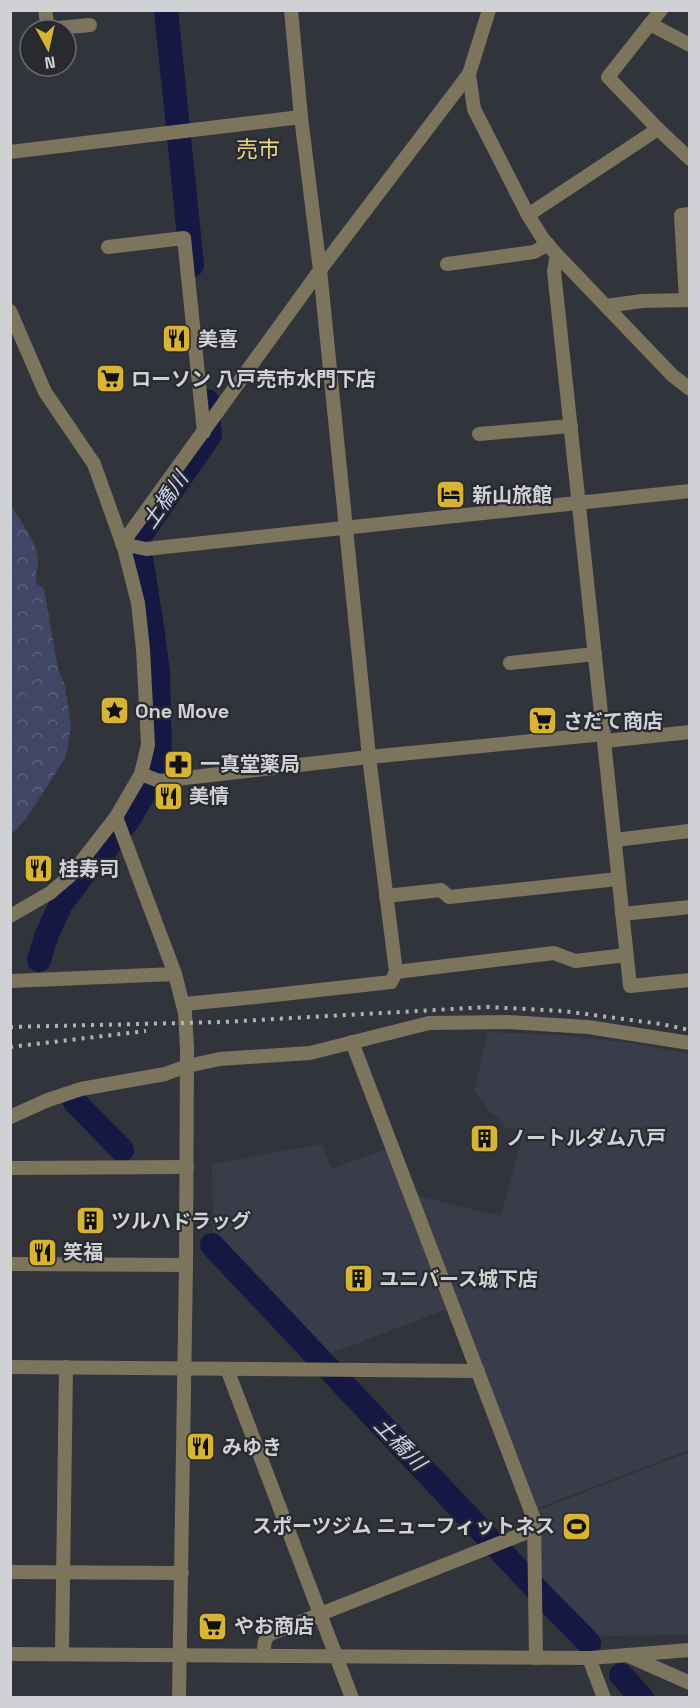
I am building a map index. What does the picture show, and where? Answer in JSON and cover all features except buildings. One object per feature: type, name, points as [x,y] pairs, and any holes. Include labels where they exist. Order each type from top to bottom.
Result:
[{"type":"street","points":[[45,10],[48,29],[90,25]]},
{"type":"street","points":[[184,1004],[391,982],[396,972],[369,757],[320,270],[301,117],[291,10]]},
{"type":"street","points":[[122,544],[320,270],[469,74],[489,10]]},
{"type":"street","points":[[661,10],[608,77],[690,159]]},
{"type":"street","points":[[650,24],[690,45]]},
{"type":"street","points":[[469,74],[474,109],[528,215],[552,250],[672,375],[690,389]]},
{"type":"street","points":[[10,152],[301,117]]},
{"type":"street","points":[[528,215],[658,129]]},
{"type":"street","points":[[606,306],[642,301],[688,300],[681,214],[690,214]]},
{"type":"street","points":[[108,247],[184,238],[204,432]]},
{"type":"street","points":[[447,264],[552,250]]},
{"type":"street","points":[[552,250],[630,986],[690,980]]},
{"type":"street","points":[[10,311],[45,392],[94,464],[122,544],[138,603],[148,745],[141,774],[116,817],[70,876],[50,893],[10,916]]},
{"type":"street","points":[[479,434],[571,426]]},
{"type":"street","points":[[122,544],[146,549],[690,491]]},
{"type":"street","points":[[510,663],[595,654]]},
{"type":"street","points":[[141,774],[159,781],[369,757],[690,732]]},
{"type":"street","points":[[116,817],[184,1004],[187,1048],[187,1167],[180,1698]]},
{"type":"street","points":[[615,840],[689,831]]},
{"type":"street","points":[[386,896],[441,890],[449,897],[618,879]]},
{"type":"street","points":[[622,914],[690,907]]},
{"type":"street","points":[[396,972],[554,953],[575,961],[626,955]]},
{"type":"street","points":[[10,981],[175,974]]},
{"type":"street","points":[[10,1117],[48,1100],[81,1089],[165,1074],[186,1065],[220,1059],[310,1053],[429,1023],[508,1022],[588,1026],[690,1043]]},
{"type":"street","points":[[352,1042],[534,1519],[536,1658]]},
{"type":"street","points":[[10,1168],[187,1167]]},
{"type":"street","points":[[10,1264],[186,1265]]},
{"type":"street","points":[[10,1367],[478,1371]]},
{"type":"street","points":[[62,1654],[66,1367]]},
{"type":"street","points":[[227,1369],[352,1698]]},
{"type":"street","points":[[264,1656],[264,1643],[270,1634],[535,1529]]},
{"type":"street","points":[[10,1572],[182,1574]]},
{"type":"street","points":[[10,1654],[589,1658],[690,1650]]},
{"type":"street","points":[[627,1655],[690,1683]]},
{"type":"street","points":[[589,1658],[604,1698]]},
{"type":"shaded area","points":[[488,1032],[559,1035],[630,1043],[689,1054],[689,1450],[537,1508],[418,1196],[501,1216],[523,1132],[505,1127],[497,1116],[489,1113],[474,1091]]},
{"type":"shaded area","points":[[322,1144],[331,1169],[387,1149],[447,1309],[329,1354],[213,1234],[212,1164]]},
{"type":"shaded area","points":[[689,1452],[689,1635],[594,1636],[540,1583],[542,1523],[539,1510]]},
{"type":"green space","points":[[10,505],[35,548],[38,563],[36,583],[44,589],[58,669],[65,686],[71,726],[66,757],[26,819],[11,835]]},
{"type":"waterway","name":"土橋川","points":[[166,10],[192,265]]},
{"type":"waterway","name":"土橋川","points":[[39,960],[47,934],[61,904],[129,819],[160,757],[158,672],[138,539],[210,435],[207,401]]},
{"type":"waterway","name":"土橋川","points":[[75,1102],[122,1150]]},
{"type":"waterway","name":"土橋川","points":[[212,1245],[589,1643]]},
{"type":"waterway","name":"土橋川","points":[[621,1675],[642,1698]]},
{"type":"railway","points":[[10,1027],[223,1022],[488,1007],[563,1011],[690,1030]]},
{"type":"railway","points":[[10,1047],[146,1031]]},
{"type":"place","name":"美喜","points":[[177,339]]},
{"type":"place","name":"ローソン 八戸売市水門下店","points":[[110,379]]},
{"type":"place","name":"新山旅館","points":[[451,495]]},
{"type":"place","name":"One Move","points":[[114,711]]},
{"type":"place","name":"さだて商店","points":[[542,721]]},
{"type":"place","name":"一真堂薬局","points":[[179,764]]},
{"type":"place","name":"美情","points":[[168,796]]},
{"type":"place","name":"桂寿司","points":[[38,869]]},
{"type":"place","name":"ノートルダム八戸","points":[[485,1138]]},
{"type":"place","name":"ツルハドラッグ","points":[[90,1221]]},
{"type":"place","name":"笑福","points":[[42,1252]]},
{"type":"place","name":"ユニバース城下店","points":[[358,1279]]},
{"type":"place","name":"みゆき","points":[[201,1447]]},
{"type":"place","name":"スポーツジム ニューフィットネス","points":[[576,1526]]},
{"type":"place","name":"やお商店","points":[[213,1626]]},
{"type":"district","name":"売市","points":[[258,149]]}]
